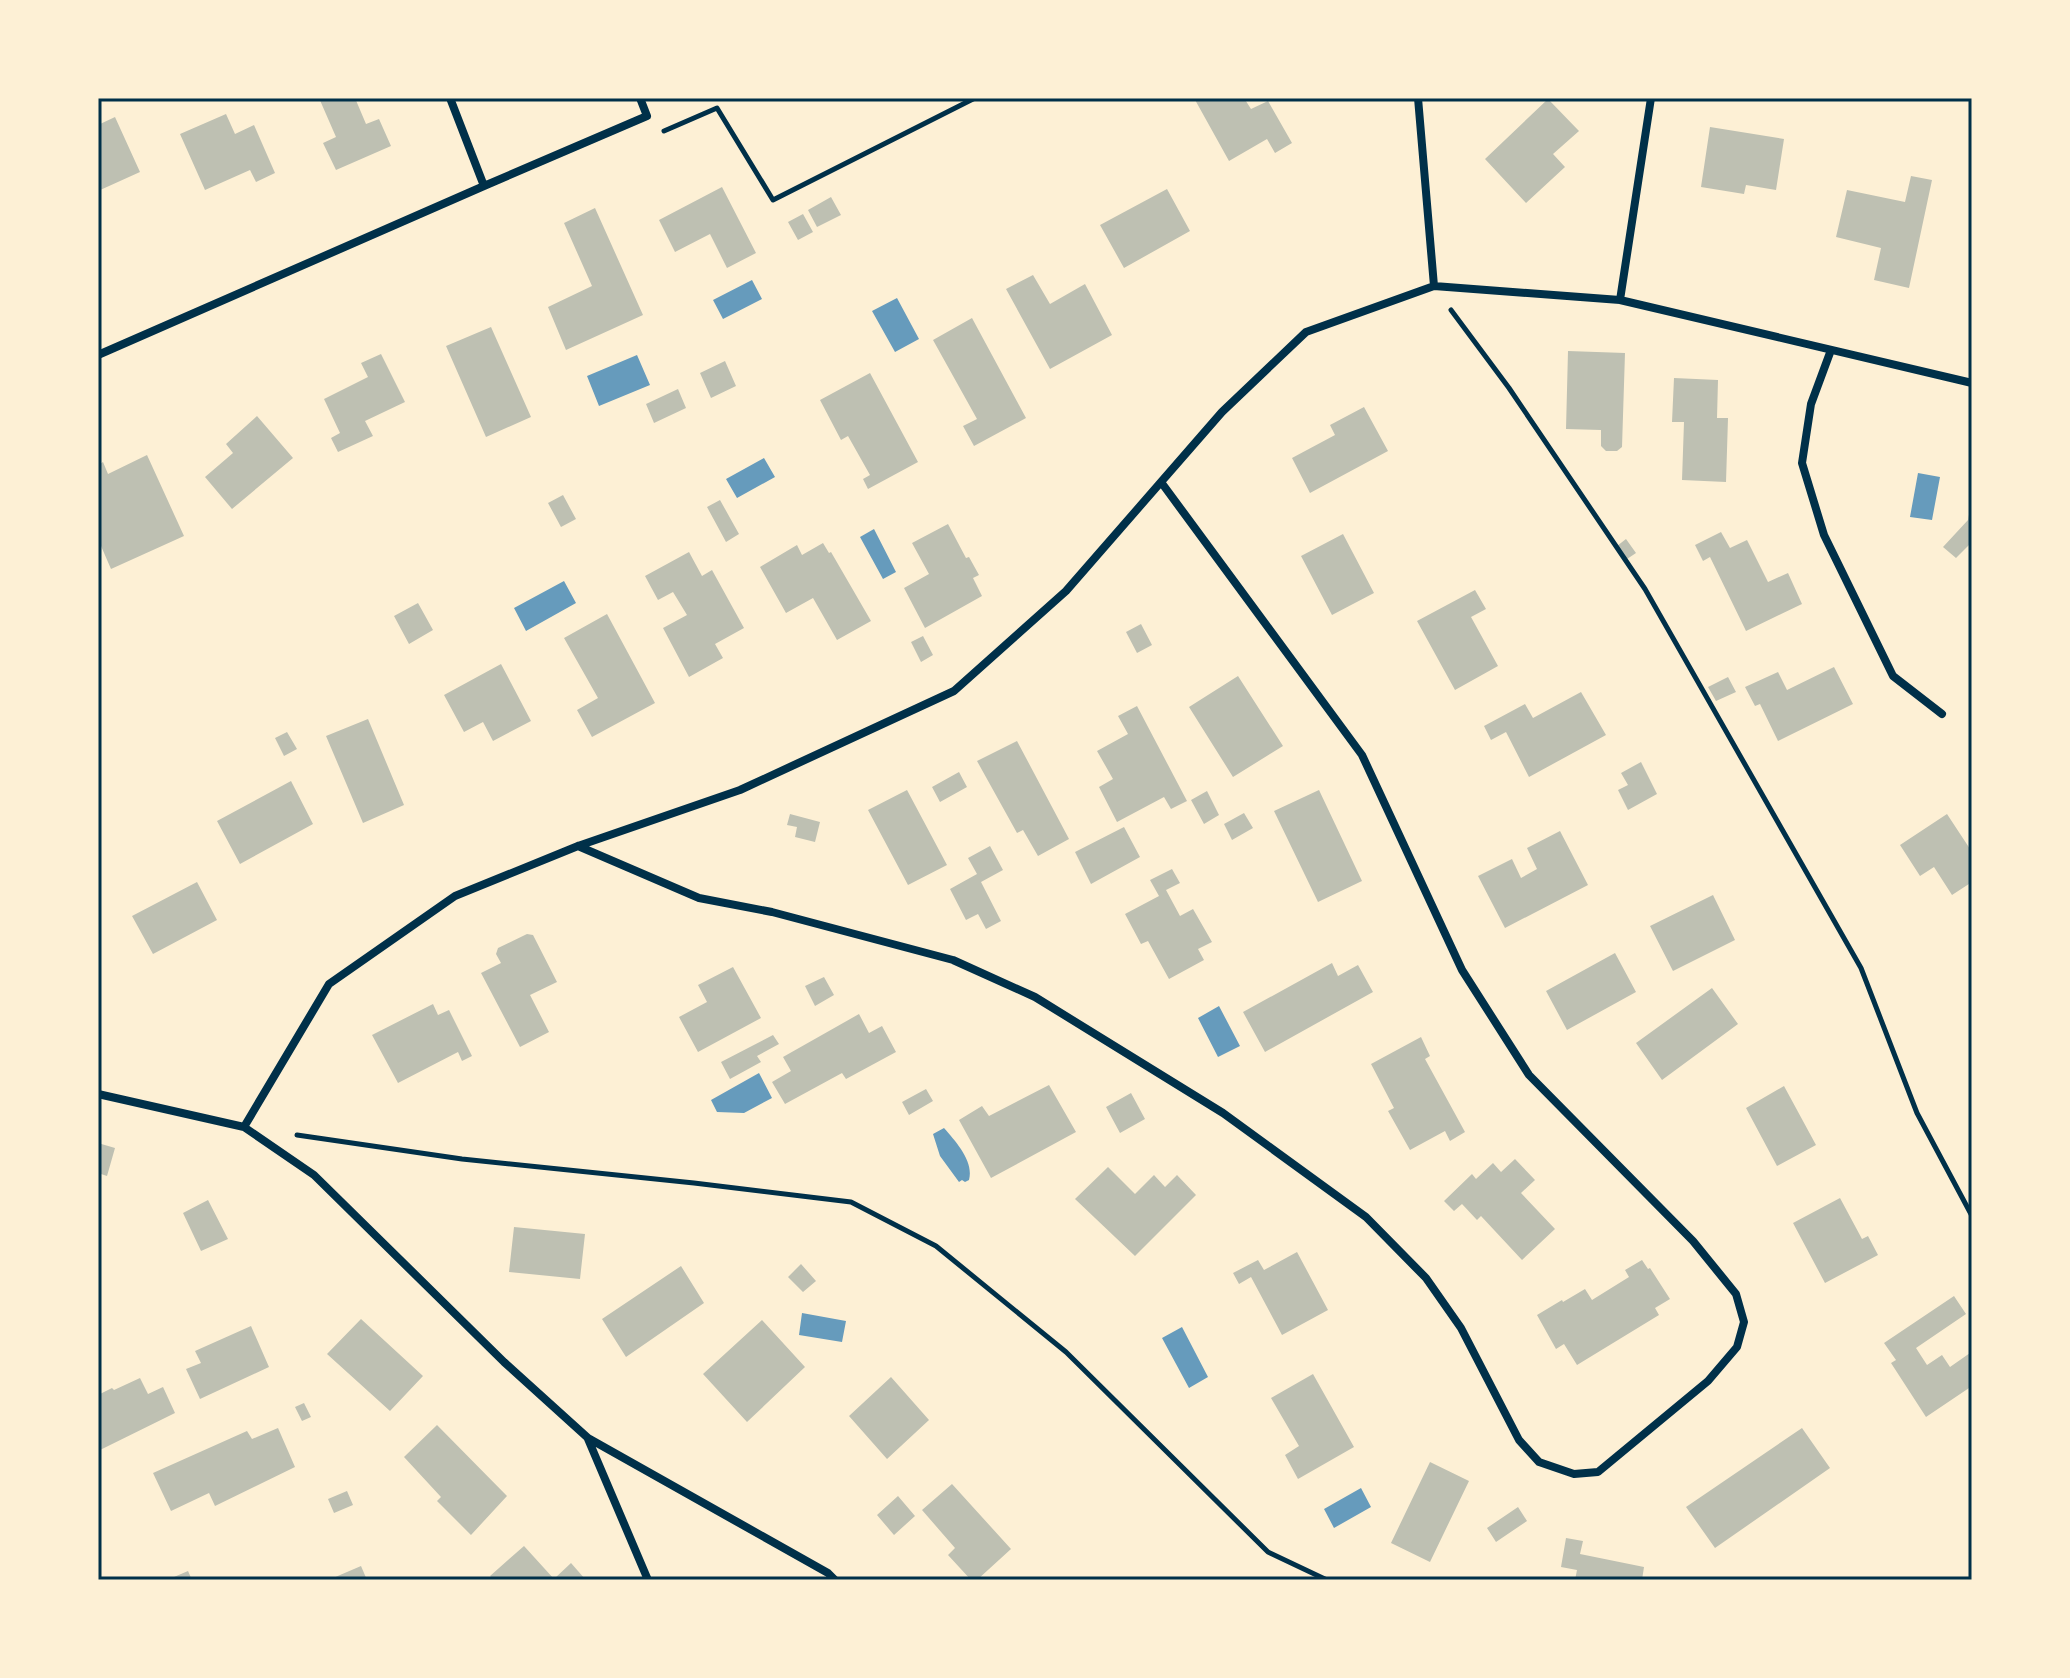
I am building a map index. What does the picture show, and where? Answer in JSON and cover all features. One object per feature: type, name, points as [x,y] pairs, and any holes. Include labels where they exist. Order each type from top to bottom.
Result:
[{"type":"street","points":[[450,98],[484,186]]},
{"type":"street","points":[[98,355],[647,116],[640,98]]},
{"type":"street","points":[[1620,300],[1651,98]]},
{"type":"street","points":[[1417,99],[1434,286]]},
{"type":"street","points":[[244,1127],[329,984],[455,896],[578,846],[740,790],[954,691],[1066,591],[1222,412],[1306,332],[1434,286],[1620,300],[1972,383]]},
{"type":"street","points":[[1831,350],[1811,404],[1802,463],[1806,477],[1824,535],[1893,676],[1942,714]]},
{"type":"street","points":[[578,846],[699,898],[772,912],[953,960],[1035,997],[1076,1022],[1223,1113],[1366,1217],[1426,1278],[1444,1303],[1461,1328],[1519,1440],[1539,1462],[1574,1474],[1598,1472],[1708,1381],[1737,1347],[1744,1322],[1736,1294],[1693,1241],[1529,1075],[1462,970],[1362,755],[1161,482]]},
{"type":"street","points":[[98,1094],[244,1127],[314,1175],[504,1362],[588,1438],[828,1573],[835,1580]]},
{"type":"street","points":[[588,1438],[648,1580]]},
{"type":"path","points":[[647,116],[656,135],[717,108],[773,200],[975,98]]},
{"type":"path","points":[[1434,286],[1509,388],[1645,589],[1861,968],[1917,1113],[1972,1216]]},
{"type":"path","points":[[291,1134],[462,1159],[851,1202],[936,1246],[1066,1352],[1268,1552],[1327,1580]]},
{"type":"water","points":[[752,280],[762,299],[723,319],[713,300]]},
{"type":"water","points":[[897,298],[919,339],[895,352],[872,311]]},
{"type":"water","points":[[637,355],[650,385],[599,406],[587,376]]},
{"type":"water","points":[[764,458],[775,477],[737,498],[726,479]]},
{"type":"water","points":[[1918,473],[1940,477],[1932,520],[1910,517]]},
{"type":"water","points":[[874,529],[896,572],[883,579],[860,537]]},
{"type":"water","points":[[564,581],[576,603],[526,631],[514,608]]},
{"type":"water","points":[[1219,1006],[1240,1046],[1218,1057],[1198,1018]]},
{"type":"water","points":[[759,1073],[772,1098],[744,1113],[717,1112],[711,1100]]},
{"type":"water","points":[[944,1128],[959,1146],[969,1166],[969,1180],[965,1182],[959,1182],[940,1156],[933,1134]]},
{"type":"water","points":[[802,1313],[846,1321],[842,1342],[799,1335]]},
{"type":"water","points":[[1182,1327],[1208,1377],[1189,1388],[1162,1338]]},
{"type":"water","points":[[1361,1488],[1371,1507],[1334,1528],[1324,1509]]},
{"type":"building","points":[[319,98],[355,98],[366,124],[379,119],[391,146],[336,170],[323,143],[336,137]]},
{"type":"building","points":[[1194,98],[1244,98],[1251,109],[1268,101],[1292,143],[1275,153],[1267,139],[1229,161]]},
{"type":"building","points":[[1548,99],[1579,131],[1553,154],[1565,167],[1526,203],[1485,159]]},
{"type":"building","points":[[226,114],[235,134],[254,125],[275,173],[256,182],[250,170],[205,190],[180,134]]},
{"type":"building","points":[[115,117],[140,172],[98,191],[98,125]]},
{"type":"building","points":[[1710,127],[1784,139],[1776,190],[1746,185],[1744,194],[1701,187]]},
{"type":"building","points":[[1911,176],[1932,180],[1909,288],[1874,280],[1881,248],[1836,237],[1847,190],[1905,202]]},
{"type":"building","points":[[722,187],[756,253],[727,268],[710,234],[675,252],[659,220]]},
{"type":"building","points":[[1167,189],[1190,231],[1124,268],[1100,225]]},
{"type":"building","points":[[831,197],[841,215],[817,227],[808,210]]},
{"type":"building","points":[[595,208],[643,315],[566,350],[548,307],[592,286],[564,223]]},
{"type":"building","points":[[803,214],[813,232],[798,240],[788,222]]},
{"type":"building","points":[[1033,275],[1050,304],[1085,284],[1112,335],[1050,369],[1006,289]]},
{"type":"building","points":[[972,318],[1026,418],[974,446],[963,426],[977,419],[933,340]]},
{"type":"building","points":[[491,327],[531,417],[486,437],[446,346]]},
{"type":"building","points":[[1568,351],[1625,353],[1622,447],[1617,451],[1606,451],[1601,446],[1601,430],[1566,429]]},
{"type":"building","points":[[381,354],[405,402],[365,421],[373,436],[338,452],[331,438],[340,433],[324,399],[368,377],[361,363]]},
{"type":"building","points":[[725,361],[736,386],[711,398],[700,373]]},
{"type":"building","points":[[870,373],[918,462],[868,489],[863,479],[870,475],[848,436],[841,440],[820,400]]},
{"type":"building","points":[[1674,378],[1718,380],[1717,418],[1728,418],[1726,482],[1682,480],[1684,422],[1672,422]]},
{"type":"building","points":[[678,389],[686,408],[654,423],[646,404]]},
{"type":"building","points":[[1364,407],[1388,451],[1310,493],[1292,458],[1335,435],[1330,425]]},
{"type":"building","points":[[257,416],[293,458],[232,509],[205,477],[233,453],[226,444]]},
{"type":"building","points":[[147,455],[184,536],[111,569],[98,539],[98,465],[103,462],[108,474]]},
{"type":"building","points":[[563,495],[576,519],[561,527],[548,503]]},
{"type":"building","points":[[720,500],[739,534],[726,542],[707,507]]},
{"type":"building","points":[[1970,509],[1972,542],[1956,558],[1943,547],[1968,520]]},
{"type":"building","points":[[948,524],[979,575],[973,578],[982,596],[925,628],[904,588],[929,574],[912,543]]},
{"type":"building","points":[[1721,532],[1730,548],[1747,540],[1768,582],[1788,573],[1802,604],[1746,631],[1710,557],[1703,561],[1695,545]]},
{"type":"building","points":[[1343,534],[1374,593],[1332,615],[1301,556]]},
{"type":"building","points":[[1626,539],[1636,553],[1627,559],[1617,546]]},
{"type":"building","points":[[823,543],[871,621],[837,640],[813,598],[786,613],[760,567],[797,545],[802,555]]},
{"type":"building","points":[[689,552],[702,576],[712,570],[744,628],[715,644],[723,658],[689,677],[663,628],[687,615],[673,592],[658,600],[645,576]]},
{"type":"building","points":[[1475,590],[1486,609],[1471,617],[1498,666],[1455,690],[1417,621]]},
{"type":"building","points":[[418,603],[433,630],[409,644],[394,616]]},
{"type":"building","points":[[607,614],[655,703],[592,737],[577,710],[598,698],[564,638]]},
{"type":"building","points":[[1141,624],[1152,645],[1137,653],[1126,632]]},
{"type":"building","points":[[923,636],[933,655],[921,662],[911,642]]},
{"type":"building","points":[[501,664],[531,721],[493,741],[483,722],[464,732],[444,695]]},
{"type":"building","points":[[1834,667],[1853,704],[1778,741],[1760,704],[1755,706],[1745,687],[1778,672],[1787,690]]},
{"type":"building","points":[[1238,676],[1283,746],[1233,777],[1189,707]]},
{"type":"building","points":[[1728,677],[1736,692],[1716,701],[1708,687]]},
{"type":"building","points":[[1581,692],[1606,735],[1529,777],[1506,732],[1491,740],[1484,726],[1525,704],[1533,718]]},
{"type":"building","points":[[1137,706],[1187,801],[1171,809],[1164,797],[1117,822],[1099,787],[1113,779],[1097,751],[1128,734],[1118,716]]},
{"type":"building","points":[[368,719],[404,805],[363,823],[326,736]]},
{"type":"building","points":[[287,732],[297,749],[284,756],[275,738]]},
{"type":"building","points":[[1017,741],[1069,839],[1038,856],[1023,830],[1017,833],[977,761]]},
{"type":"building","points":[[1641,762],[1657,794],[1628,810],[1618,790],[1628,785],[1621,773]]},
{"type":"building","points":[[959,772],[967,787],[940,802],[932,787]]},
{"type":"building","points":[[291,781],[313,824],[240,864],[217,821]]},
{"type":"building","points":[[907,790],[947,865],[908,885],[868,810]]},
{"type":"building","points":[[1319,790],[1362,881],[1318,902],[1274,811]]},
{"type":"building","points":[[1207,791],[1219,815],[1204,824],[1191,800]]},
{"type":"building","points":[[1244,813],[1253,828],[1232,840],[1224,824]]},
{"type":"building","points":[[790,814],[820,822],[815,842],[795,837],[797,827],[787,825]]},
{"type":"building","points":[[1947,814],[1972,852],[1972,882],[1952,895],[1934,867],[1920,876],[1900,845]]},
{"type":"building","points":[[1124,827],[1140,857],[1091,884],[1075,852]]},
{"type":"building","points":[[1560,831],[1588,885],[1505,928],[1478,876],[1512,859],[1521,878],[1537,869],[1527,848]]},
{"type":"building","points":[[990,846],[1003,870],[981,882],[1001,921],[986,929],[978,914],[966,920],[950,889],[977,874],[968,858]]},
{"type":"building","points":[[1172,869],[1180,883],[1166,890],[1180,916],[1193,909],[1212,942],[1198,949],[1204,960],[1169,979],[1148,941],[1141,944],[1125,914],[1159,896],[1150,880]]},
{"type":"building","points":[[197,882],[217,920],[153,954],[132,916]]},
{"type":"building","points":[[1713,895],[1735,940],[1673,971],[1650,926]]},
{"type":"building","points":[[527,934],[533,935],[557,982],[530,995],[549,1032],[520,1047],[481,973],[501,963],[496,954],[498,948]]},
{"type":"building","points":[[1615,953],[1636,992],[1567,1030],[1546,991]]},
{"type":"building","points":[[1332,963],[1338,976],[1358,965],[1373,992],[1265,1052],[1243,1012]]},
{"type":"building","points":[[733,967],[761,1018],[698,1052],[679,1017],[707,1002],[698,985]]},
{"type":"building","points":[[824,977],[834,995],[815,1006],[805,986]]},
{"type":"building","points":[[1712,988],[1738,1024],[1662,1080],[1636,1043]]},
{"type":"building","points":[[433,1004],[438,1015],[449,1010],[472,1056],[462,1061],[458,1052],[398,1083],[372,1035]]},
{"type":"building","points":[[859,1014],[869,1033],[882,1026],[896,1052],[846,1079],[842,1073],[785,1104],[772,1082],[791,1071],[783,1057]]},
{"type":"building","points":[[773,1035],[779,1044],[757,1056],[761,1062],[730,1079],[721,1062]]},
{"type":"building","points":[[1421,1037],[1430,1056],[1425,1059],[1465,1132],[1450,1141],[1445,1131],[1410,1150],[1388,1111],[1394,1108],[1371,1064]]},
{"type":"building","points":[[1049,1085],[1076,1132],[991,1178],[959,1120],[982,1106],[989,1116]]},
{"type":"building","points":[[1784,1086],[1816,1145],[1777,1166],[1746,1108]]},
{"type":"building","points":[[926,1089],[933,1101],[909,1115],[902,1102]]},
{"type":"building","points":[[1131,1093],[1145,1119],[1120,1133],[1106,1107]]},
{"type":"building","points":[[98,1143],[115,1148],[107,1176],[98,1173]]},
{"type":"building","points":[[1515,1159],[1535,1180],[1521,1193],[1555,1229],[1522,1260],[1481,1216],[1477,1220],[1462,1204],[1454,1211],[1444,1201],[1472,1174],[1476,1179],[1493,1163],[1501,1172]]},
{"type":"building","points":[[1108,1167],[1135,1194],[1154,1175],[1165,1187],[1177,1175],[1196,1195],[1135,1256],[1075,1199]]},
{"type":"building","points":[[1840,1198],[1862,1239],[1868,1236],[1878,1255],[1825,1283],[1793,1223]]},
{"type":"building","points":[[208,1200],[228,1239],[201,1251],[183,1213]]},
{"type":"building","points":[[514,1227],[585,1234],[580,1279],[509,1272]]},
{"type":"building","points":[[1297,1252],[1328,1310],[1282,1335],[1251,1277],[1239,1284],[1233,1273],[1258,1260],[1264,1270]]},
{"type":"building","points":[[1642,1260],[1670,1299],[1655,1308],[1659,1315],[1577,1365],[1564,1344],[1556,1349],[1537,1315],[1585,1289],[1592,1300],[1629,1277],[1625,1270]]},
{"type":"building","points":[[801,1264],[816,1281],[803,1292],[788,1277]]},
{"type":"building","points":[[681,1266],[704,1303],[626,1357],[602,1319]]},
{"type":"building","points":[[1954,1296],[1966,1314],[1916,1348],[1927,1365],[1942,1355],[1950,1367],[1970,1353],[1972,1386],[1926,1417],[1891,1363],[1896,1360],[1884,1343]]},
{"type":"building","points":[[361,1319],[423,1376],[390,1411],[327,1354]]},
{"type":"building","points":[[762,1320],[805,1367],[747,1422],[703,1374]]},
{"type":"building","points":[[251,1326],[269,1367],[200,1399],[186,1369],[201,1363],[195,1351]]},
{"type":"building","points":[[1313,1374],[1354,1447],[1298,1479],[1285,1455],[1299,1446],[1271,1398]]},
{"type":"building","points":[[891,1377],[929,1420],[887,1459],[849,1416]]},
{"type":"building","points":[[140,1378],[148,1394],[163,1387],[175,1413],[98,1451],[98,1395]]},
{"type":"building","points":[[304,1403],[311,1417],[302,1421],[295,1407]]},
{"type":"building","points":[[437,1425],[507,1496],[471,1535],[437,1501],[441,1497],[404,1457]]},
{"type":"building","points":[[278,1428],[295,1467],[215,1506],[209,1493],[171,1511],[153,1473],[247,1431],[252,1439]]},
{"type":"building","points":[[1802,1428],[1830,1468],[1715,1548],[1686,1507]]},
{"type":"building","points":[[1430,1462],[1469,1481],[1430,1562],[1391,1543]]},
{"type":"building","points":[[952,1484],[1011,1549],[977,1580],[971,1580],[948,1555],[955,1548],[922,1510]]},
{"type":"building","points":[[347,1491],[353,1505],[334,1513],[328,1499]]},
{"type":"building","points":[[898,1496],[915,1516],[894,1535],[877,1515]]},
{"type":"building","points":[[1518,1507],[1527,1521],[1496,1542],[1487,1528]]},
{"type":"building","points":[[1566,1538],[1583,1541],[1580,1554],[1644,1567],[1642,1580],[1575,1580],[1577,1570],[1561,1567]]},
{"type":"building","points":[[524,1546],[554,1579],[571,1563],[585,1579],[494,1580],[490,1576]]},
{"type":"building","points":[[361,1566],[367,1580],[329,1580],[340,1575]]},
{"type":"building","points":[[188,1571],[192,1580],[167,1580]]}]
